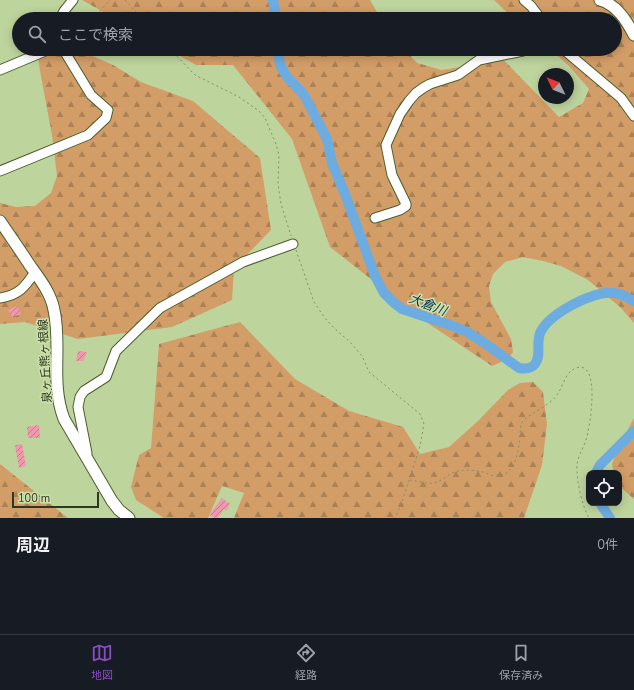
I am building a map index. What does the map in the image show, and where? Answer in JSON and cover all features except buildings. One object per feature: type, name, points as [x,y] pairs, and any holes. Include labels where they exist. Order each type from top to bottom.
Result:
[{"type":"main road","points":[[600,0],[608,3],[618,12]]},
{"type":"main road","points":[[622,16],[634,35]]},
{"type":"main road","name":"泉ヶ丘熊ヶ根線","points":[[0,221],[35,272],[49,296],[54,310],[56,329],[56,386],[61,410],[69,428],[112,501],[119,510],[129,518]]},
{"type":"street","points":[[64,12],[73,0]]},
{"type":"street","points":[[524,0],[532,12]]},
{"type":"street","points":[[0,70],[33,56]]},
{"type":"street","points":[[0,171],[88,135],[106,118],[108,110],[91,95],[67,56]]},
{"type":"street","points":[[375,218],[400,210],[406,206],[404,198],[392,175],[386,145],[400,114],[416,93],[430,84],[458,75],[479,60],[499,56]]},
{"type":"street","points":[[571,56],[621,98],[634,116]]},
{"type":"street","points":[[86,457],[87,453],[78,407],[80,397],[84,391],[106,377],[116,351],[160,308],[243,262],[293,244]]},
{"type":"street","points":[[0,298],[12,296],[18,292],[35,272]]},
{"type":"path","points":[[100,12],[110,0]]},
{"type":"path","points":[[125,0],[136,12]]},
{"type":"path","points":[[176,56],[195,76],[239,97],[259,111],[265,118],[279,155],[278,184],[281,204],[293,244],[314,302],[324,317],[362,356],[369,372],[420,414],[423,419],[424,424],[420,446],[401,505],[395,518]]},
{"type":"path","points":[[409,480],[430,483],[436,482],[455,471],[475,470],[495,476],[502,475],[513,467],[518,457],[521,424],[523,421],[544,407],[557,394],[570,372],[581,367],[586,370],[590,376],[592,388],[587,436],[577,464],[582,502],[589,518]]},
{"type":"green space","points":[[82,0],[370,0],[377,12],[103,12]]},
{"type":"green space","points":[[494,0],[634,0],[634,323],[620,307],[588,280],[561,266],[523,257],[505,262],[493,274],[489,286],[491,302],[511,339],[513,352],[508,359],[492,366],[423,320],[330,247],[292,139],[233,65],[196,65],[180,56],[410,56],[417,63],[442,70],[472,65],[487,56],[500,56],[538,95],[538,104],[546,104],[559,117],[583,103],[589,89],[574,72],[574,68],[571,68],[558,56],[622,56],[622,12],[507,12]]},
{"type":"green space","points":[[38,56],[93,56],[113,65],[141,82],[193,101],[260,158],[271,230],[234,268],[232,300],[172,327],[78,339],[25,322],[0,324],[0,203],[16,207],[35,206],[51,193],[57,176],[52,135]]},
{"type":"green space","points":[[240,322],[295,379],[349,411],[403,427],[420,454],[449,447],[478,421],[508,390],[520,383],[533,382],[543,392],[547,424],[542,465],[524,518],[234,518],[244,493],[222,486],[208,518],[164,518],[136,500],[131,487],[139,455],[151,448],[159,344]]},
{"type":"green space","points":[[634,418],[634,499],[622,489],[622,470],[613,470],[612,464],[619,446]]},
{"type":"green space","points":[[0,464],[68,518],[0,518]]},
{"type":"waterway","name":"大倉川","points":[[273,0],[275,12]]},
{"type":"waterway","name":"大倉川","points":[[279,56],[280,65],[287,77],[304,95],[327,139],[332,163],[375,276],[384,293],[402,309],[467,332],[519,368],[530,368],[535,364],[538,357],[539,335],[541,331],[546,324],[563,310],[585,299],[606,293],[619,294],[634,301]]},
{"type":"waterway","name":"大倉川","points":[[598,470],[600,465],[634,431]]},
{"type":"waterway","name":"大倉川","points":[[602,506],[610,518]]}]
